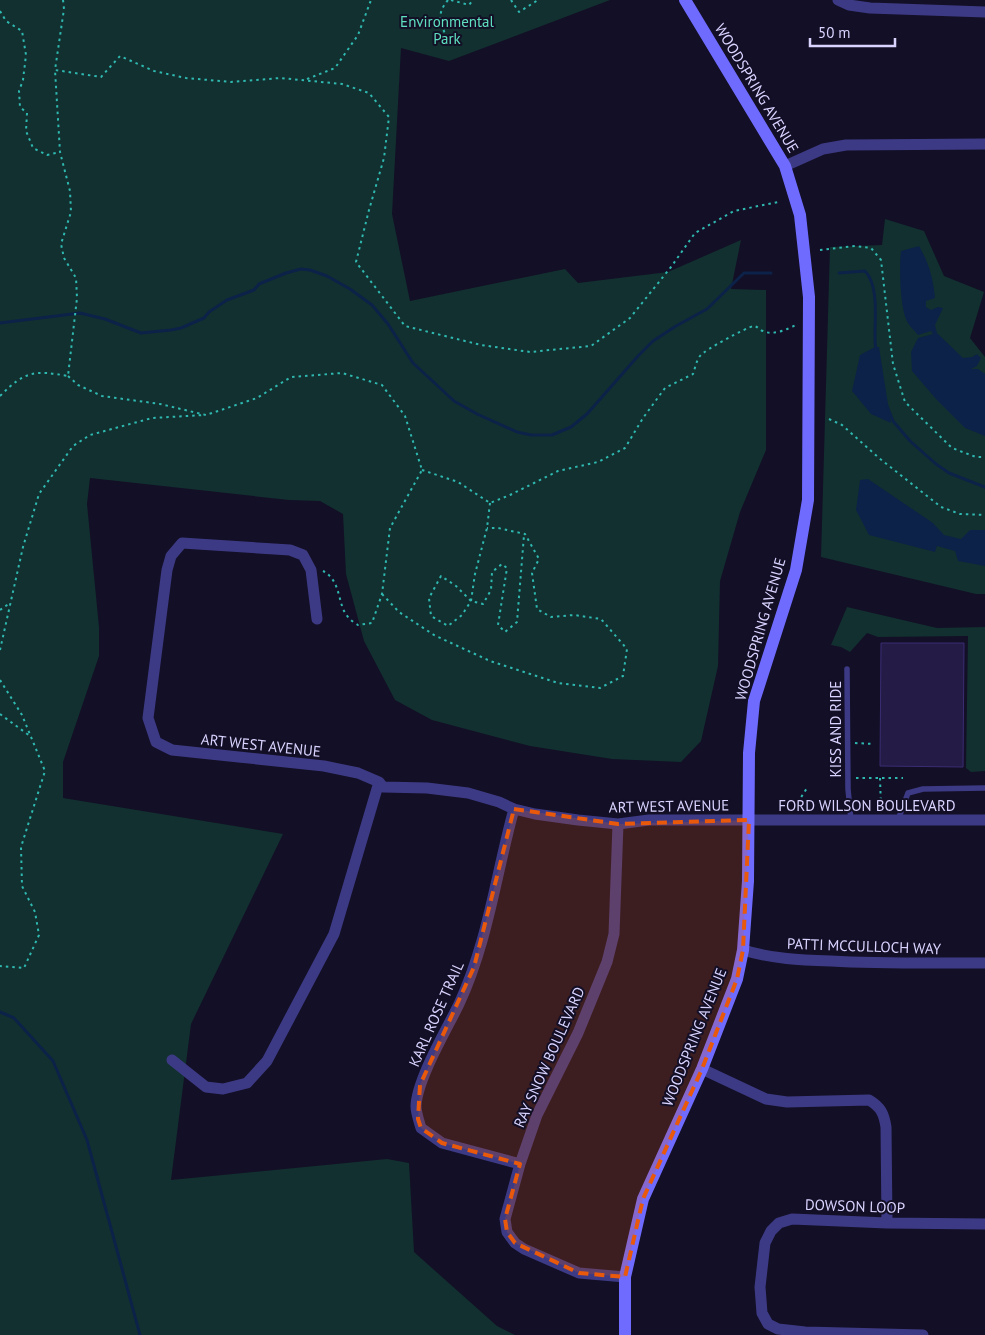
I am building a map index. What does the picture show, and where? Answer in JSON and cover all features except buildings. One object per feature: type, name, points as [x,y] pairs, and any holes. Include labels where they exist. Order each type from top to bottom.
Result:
[{"type":"street","name":"WOODSPRING AVENUE","points":[[624,1335],[625,1277],[643,1199],[702,1070],[737,979],[743,950],[748,881],[750,820],[749,752],[754,702],[796,570],[808,500],[809,297],[800,215],[785,166],[685,0]]},
{"type":"street","points":[[838,0],[849,5],[870,8],[985,12]]},
{"type":"street","points":[[785,166],[823,149],[846,146],[985,144]]},
{"type":"street","name":"ART WEST AVENUE","points":[[311,570],[302,555],[290,550],[182,542],[171,556],[167,570],[148,718],[156,742],[172,750],[324,766],[358,773],[379,782],[383,788],[426,788],[468,794],[499,802],[514,809],[543,815],[618,824],[649,820],[750,820]]},
{"type":"street","points":[[311,570],[317,619]]},
{"type":"street","points":[[172,1060],[206,1087],[222,1089],[247,1083],[267,1061],[334,934],[379,782]]},
{"type":"street","name":"KARL ROSE TRAIL","points":[[514,809],[484,934],[474,967],[459,1004],[420,1085],[416,1105],[421,1128],[442,1143],[520,1164]]},
{"type":"street","name":"FORD WILSON BOULEVARD","points":[[750,820],[985,820]]},
{"type":"street","name":"RAY SNOW BOULEVARD","points":[[618,824],[614,934],[607,962],[578,1033],[537,1115],[520,1164],[505,1219],[507,1232],[515,1243],[524,1249],[579,1273],[625,1277]]},
{"type":"street","name":"PATTI MCCULLOCH WAY","points":[[743,950],[764,956],[787,959],[865,963],[985,963]]},
{"type":"street","points":[[702,1070],[766,1100],[787,1102],[869,1100],[876,1104],[883,1112],[886,1127],[886,1223]]},
{"type":"street","name":"DOWSON LOOP","points":[[923,1335],[805,1332],[778,1330],[768,1324],[762,1313],[760,1287],[765,1243],[771,1231],[779,1223],[792,1219],[886,1223],[985,1224]]},
{"type":"lane","name":"KISS AND RIDE","points":[[848,669],[848,789],[851,820]]},
{"type":"lane","points":[[898,820],[908,793],[923,789],[985,788]]},
{"type":"path","points":[[62,0],[64,9],[55,70],[60,152],[70,191],[71,212],[61,244],[64,258],[76,278],[77,298],[68,376]]},
{"type":"path","points":[[304,80],[335,68],[358,35],[371,0]]},
{"type":"path","points":[[448,0],[440,12],[439,19],[449,43]]},
{"type":"path","points":[[451,0],[469,5],[473,0]]},
{"type":"path","points":[[511,0],[519,12],[538,0]]},
{"type":"path","points":[[0,11],[6,21],[22,31],[26,55],[23,80],[19,91],[20,107],[27,113],[26,131],[33,148],[47,155],[60,152]]},
{"type":"path","points":[[55,70],[101,77],[120,56],[154,71],[186,78],[231,82],[280,78],[342,84],[369,93],[389,117],[384,158],[356,262],[405,326],[481,345],[530,352],[591,346],[630,318],[672,267],[695,233],[734,211],[778,202]]},
{"type":"path","points":[[820,250],[855,246],[870,248],[881,260],[893,364],[905,402],[952,448],[976,457],[985,457]]},
{"type":"path","points":[[490,503],[558,471],[598,462],[625,448],[643,418],[665,388],[693,374],[700,355],[732,334],[740,333],[753,326],[758,327],[763,332],[771,332],[786,330],[796,326]]},
{"type":"path","points":[[0,396],[15,381],[33,373],[52,373],[68,376],[78,385],[102,396],[160,404],[206,415]]},
{"type":"path","points":[[0,650],[23,547],[39,494],[73,446],[90,435],[152,418],[206,415],[257,398],[291,378],[342,373],[382,385],[405,416],[422,470],[390,528],[382,594],[372,623],[358,625],[347,617],[336,586],[328,574],[320,570],[311,570]]},
{"type":"path","points":[[829,419],[842,425],[879,458],[941,507],[960,514],[985,515]]},
{"type":"path","points":[[422,470],[458,482],[490,503]]},
{"type":"path","points":[[490,503],[487,528],[475,574],[471,601],[462,615],[448,626],[431,616],[429,598],[441,576],[456,586],[471,601],[484,604],[491,590],[492,572],[502,564],[507,568],[498,625],[505,632],[517,622],[524,534]]},
{"type":"path","points":[[382,594],[399,612],[434,635],[490,661],[558,683],[600,688],[623,676],[628,649],[601,619],[574,615],[551,616],[537,609],[532,573],[540,559],[524,534],[498,528],[487,528]]},
{"type":"path","points":[[0,610],[10,603]]},
{"type":"path","points":[[0,680],[22,715],[46,771],[21,847],[22,886],[35,912],[39,935],[24,968],[0,966]]},
{"type":"path","points":[[0,714],[32,737]]},
{"type":"path","points":[[848,743],[872,744]]},
{"type":"path","points":[[856,778],[903,778]]},
{"type":"path","points":[[880,778],[881,809]]},
{"type":"path","points":[[798,809],[798,802],[807,788]]},
{"type":"highlighted area","points":[[514,809],[618,824],[749,820],[743,950],[737,979],[702,1069],[643,1199],[625,1277],[579,1273],[515,1243],[507,1232],[505,1219],[520,1164],[442,1143],[421,1128],[418,1119],[420,1085],[474,967]]},
{"type":"green space","name":"Environmental Park","points":[[0,0],[610,0],[449,61],[401,48],[392,214],[410,301],[565,269],[578,283],[668,272],[741,240],[731,289],[766,290],[766,450],[740,512],[720,581],[718,666],[701,741],[681,762],[612,759],[530,746],[432,720],[395,700],[364,641],[346,574],[343,514],[320,501],[289,500],[90,478],[87,504],[99,627],[99,656],[63,762],[63,798],[283,834],[191,1024],[171,1180],[387,1159],[409,1163],[414,1252],[497,1326],[515,1335],[0,1335]]},
{"type":"green space","points":[[885,219],[924,231],[944,276],[984,292],[970,338],[985,357],[985,594],[976,594],[821,557],[830,247],[882,245]]},
{"type":"green space","points":[[847,607],[937,628],[985,627],[985,771],[971,772],[966,768],[968,636],[878,637],[867,633],[850,652],[841,647],[831,645]]},
{"type":"water","points":[[919,246],[930,271],[935,298],[926,301],[926,307],[931,310],[938,307],[943,308],[935,325],[937,333],[963,358],[972,357],[977,354],[981,358],[977,366],[971,369],[978,369],[985,374],[985,436],[965,428],[912,371],[911,352],[918,338],[933,334],[931,331],[918,335],[907,321],[902,305],[901,251]]},
{"type":"water","points":[[875,347],[879,347],[891,423],[871,414],[852,391],[860,355]]},
{"type":"water","points":[[868,479],[933,523],[944,535],[961,539],[970,530],[985,530],[985,566],[958,561],[955,551],[937,546],[935,552],[869,535],[856,510],[860,480]]},
{"type":"waterway","points":[[0,323],[80,313],[105,319],[141,333],[171,330],[181,328],[204,318],[209,312],[227,300],[254,290],[259,284],[286,273],[301,269],[310,270],[327,276],[350,289],[372,305],[388,324],[413,363],[454,401],[477,414],[517,432],[531,435],[552,435],[571,427],[587,414],[653,341],[707,309],[744,273],[771,273]]},
{"type":"waterway","points":[[839,273],[865,271],[870,279],[875,299],[876,351]]},
{"type":"waterway","points":[[887,406],[893,421],[910,441],[936,464],[949,473],[985,487]]},
{"type":"waterway","points":[[0,1012],[14,1018],[53,1061],[87,1140],[140,1335]]}]
